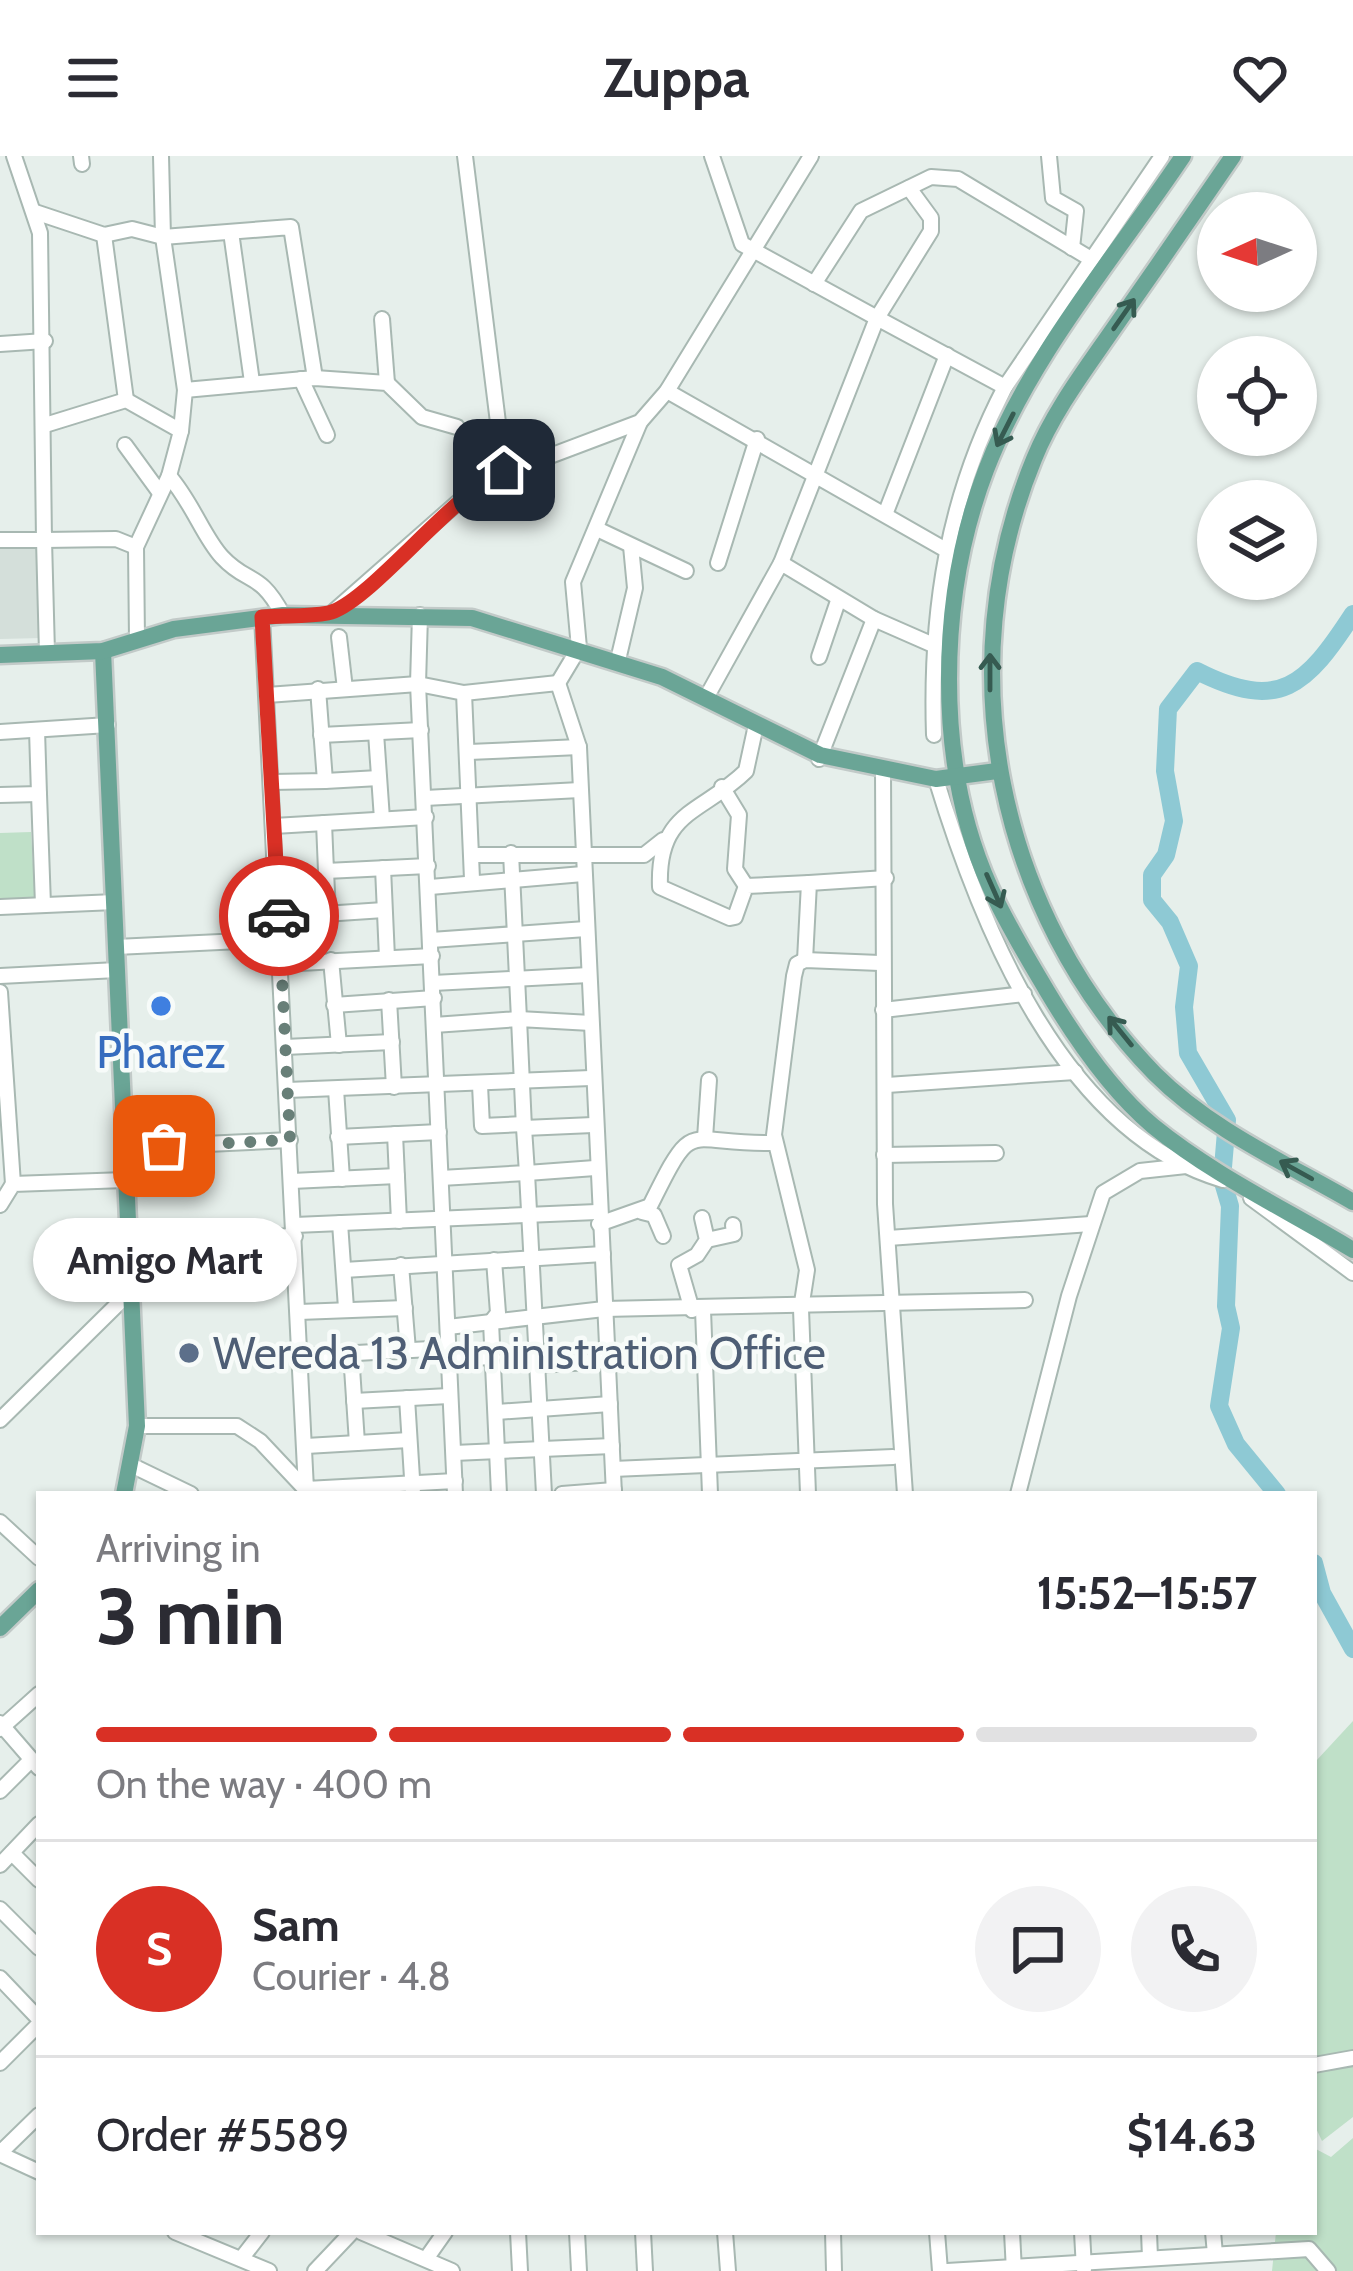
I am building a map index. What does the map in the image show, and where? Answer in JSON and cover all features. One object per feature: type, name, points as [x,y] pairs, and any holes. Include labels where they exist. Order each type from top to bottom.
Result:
[{"type":"main road","points":[[1184,156],[1032,378],[987,467],[966,537],[952,646],[950,710],[960,779],[989,884],[1068,1025],[1151,1124],[1192,1161],[1353,1250]]},
{"type":"main road","points":[[1233,156],[1076,384],[1034,459],[1007,542],[991,625],[990,712],[997,771],[1019,850],[1078,972],[1157,1076],[1240,1139],[1353,1202]]},
{"type":"main road","points":[[0,656],[104,651],[137,640],[284,615],[472,618],[618,660],[706,698],[820,757],[935,779],[997,771]]},
{"type":"main road","points":[[104,651],[137,1426],[125,1491]]},
{"type":"main road","points":[[0,1628],[36,1593]]},
{"type":"street","points":[[14,156],[35,212],[45,341],[47,653]]},
{"type":"street","points":[[137,640],[136,547],[169,476],[185,390],[163,237],[161,156]]},
{"type":"street","points":[[465,156],[504,470]]},
{"type":"street","points":[[712,156],[734,231],[754,253],[1005,387]]},
{"type":"street","points":[[557,683],[579,647],[573,582],[640,422],[667,391],[811,156]]},
{"type":"street","points":[[1049,156],[1053,198],[1076,211],[1079,220],[1072,248]]},
{"type":"street","points":[[934,735],[931,644],[946,550],[983,428],[1005,387],[1162,156]]},
{"type":"street","points":[[814,284],[861,211],[932,177],[958,178],[1091,259]]},
{"type":"street","points":[[706,698],[781,563],[877,318],[932,231],[931,218],[909,188]]},
{"type":"street","points":[[35,212],[104,235],[132,229],[163,237],[291,227],[308,379],[327,435]]},
{"type":"street","points":[[231,232],[252,382]]},
{"type":"street","points":[[104,235],[126,400]]},
{"type":"street","points":[[382,319],[387,383]]},
{"type":"street","points":[[0,344],[45,341]]},
{"type":"street","points":[[886,512],[947,355]]},
{"type":"street","points":[[185,390],[308,379],[387,383],[422,417],[457,428]]},
{"type":"street","points":[[667,391],[816,470],[946,550]]},
{"type":"street","points":[[45,425],[126,400],[181,430]]},
{"type":"street","points":[[332,613],[386,570],[462,495],[504,470],[547,460],[640,422]]},
{"type":"street","points":[[718,563],[757,439]]},
{"type":"street","points":[[125,445],[160,493]]},
{"type":"street","points":[[169,476],[190,499],[225,561],[265,583],[284,615]]},
{"type":"street","points":[[597,529],[686,572]]},
{"type":"street","points":[[0,540],[116,539],[136,547]]},
{"type":"street","points":[[618,660],[635,588],[631,546]]},
{"type":"street","points":[[781,563],[838,601],[931,644]]},
{"type":"street","points":[[819,658],[838,601]]},
{"type":"street","points":[[303,1491],[455,1488],[418,684],[420,615]]},
{"type":"street","points":[[262,617],[306,1446],[303,1491]]},
{"type":"street","points":[[820,757],[874,619]]},
{"type":"street","points":[[339,637],[345,688]]},
{"type":"street","points":[[267,695],[418,684],[464,693],[557,683]]},
{"type":"street","points":[[557,683],[579,747],[595,1168],[614,1491]]},
{"type":"street","points":[[318,689],[325,781]]},
{"type":"street","points":[[464,693],[472,879]]},
{"type":"street","points":[[0,732],[108,725]]},
{"type":"street","points":[[473,855],[583,851],[644,855],[690,809],[746,770],[756,725]]},
{"type":"street","points":[[37,730],[43,905]]},
{"type":"street","points":[[321,735],[421,730]]},
{"type":"street","points":[[376,733],[382,819]]},
{"type":"street","points":[[469,752],[579,747]]},
{"type":"street","points":[[883,771],[884,1155],[904,1491]]},
{"type":"street","points":[[272,782],[379,778]]},
{"type":"street","points":[[935,779],[968,885],[1024,994],[1075,1072],[1113,1116],[1213,1177],[1240,1184],[1353,1273]]},
{"type":"street","points":[[722,787],[739,815],[735,868],[746,886]]},
{"type":"street","points":[[425,798],[580,790]]},
{"type":"street","points":[[0,795],[39,794]]},
{"type":"street","points":[[274,826],[426,817]]},
{"type":"street","points":[[324,823],[328,913]]},
{"type":"street","points":[[660,879],[663,840]]},
{"type":"street","points":[[511,853],[544,1491]]},
{"type":"street","points":[[644,855],[664,892],[730,918],[735,917],[746,886]]},
{"type":"street","points":[[326,871],[428,866]]},
{"type":"street","points":[[383,868],[387,958]]},
{"type":"street","points":[[430,886],[472,879],[583,874]]},
{"type":"street","points":[[746,886],[886,878]]},
{"type":"street","points":[[806,960],[809,883]]},
{"type":"street","points":[[0,908],[115,902]]},
{"type":"street","points":[[279,917],[385,910]]},
{"type":"street","points":[[281,964],[387,958],[516,932],[586,929]]},
{"type":"street","points":[[116,947],[280,939]]},
{"type":"street","points":[[808,1491],[801,1309],[806,1270],[774,1143],[794,976],[796,964],[806,960],[880,963]]},
{"type":"street","points":[[331,961],[339,1045]]},
{"type":"street","points":[[0,976],[117,970]]},
{"type":"street","points":[[334,1005],[516,979],[589,975]]},
{"type":"street","points":[[0,992],[13,1184],[0,1205]]},
{"type":"street","points":[[883,1010],[1024,994]]},
{"type":"street","points":[[389,1000],[394,1087]]},
{"type":"street","points":[[434,1025],[520,1019],[591,1023]]},
{"type":"street","points":[[285,1047],[392,1042]]},
{"type":"street","points":[[887,1085],[1075,1072]]},
{"type":"street","points":[[287,1090],[524,1085],[591,1078]]},
{"type":"street","points":[[705,1138],[709,1080]]},
{"type":"street","points":[[480,1085],[482,1126],[593,1124]]},
{"type":"street","points":[[336,1089],[342,1179]]},
{"type":"street","points":[[338,1137],[439,1132]]},
{"type":"street","points":[[394,1134],[400,1221]]},
{"type":"street","points":[[642,1212],[674,1154],[705,1138],[774,1143]]},
{"type":"street","points":[[122,1148],[290,1140]]},
{"type":"street","points":[[884,1155],[996,1153]]},
{"type":"street","points":[[1019,1491],[1090,1224],[1111,1184],[1139,1171],[1192,1161]]},
{"type":"street","points":[[441,1178],[595,1168]]},
{"type":"street","points":[[292,1180],[397,1176]]},
{"type":"street","points":[[13,1184],[124,1180]]},
{"type":"street","points":[[127,1242],[295,1231],[340,1223],[530,1215],[598,1218],[642,1212],[654,1215],[663,1237]]},
{"type":"street","points":[[702,1218],[707,1240]]},
{"type":"street","points":[[340,1223],[346,1308]]},
{"type":"street","points":[[889,1238],[1090,1224]]},
{"type":"street","points":[[710,1491],[697,1310],[679,1265],[707,1240],[734,1234],[733,1225]]},
{"type":"street","points":[[344,1270],[602,1253]]},
{"type":"street","points":[[494,1259],[498,1313],[491,1322],[499,1491]]},
{"type":"street","points":[[401,1265],[408,1350]]},
{"type":"street","points":[[0,1420],[129,1293]]},
{"type":"street","points":[[448,1327],[604,1310],[801,1309],[1025,1300]]},
{"type":"street","points":[[299,1312],[405,1308]]},
{"type":"street","points":[[301,1356],[408,1350],[493,1357]]},
{"type":"street","points":[[351,1353],[357,1443]]},
{"type":"street","points":[[539,1365],[607,1360]]},
{"type":"street","points":[[354,1401],[449,1396]]},
{"type":"street","points":[[407,1397],[413,1488]]},
{"type":"street","points":[[496,1412],[610,1404]]},
{"type":"street","points":[[137,1426],[237,1426],[260,1442],[303,1491]]},
{"type":"street","points":[[306,1446],[410,1440]]},
{"type":"street","points":[[454,1453],[612,1446]]},
{"type":"street","points":[[613,1469],[893,1457]]},
{"type":"street","points":[[133,1466],[185,1491]]},
{"type":"street","points":[[0,1522],[36,1555]]},
{"type":"street","points":[[0,1791],[35,1764],[1,1726],[36,1697]]},
{"type":"street","points":[[0,1865],[36,1827]]},
{"type":"street","points":[[12,1853],[36,1877]]},
{"type":"street","points":[[0,1909],[36,1945]]},
{"type":"street","points":[[0,1978],[36,2018]]},
{"type":"street","points":[[3,2055],[36,2024]]},
{"type":"street","points":[[1317,2064],[1353,2058]]},
{"type":"street","points":[[36,2118],[0,2153],[36,2171]]},
{"type":"street","points":[[185,2235],[269,2271]]},
{"type":"street","points":[[241,2258],[260,2235]]},
{"type":"street","points":[[315,2271],[354,2235]]},
{"type":"street","points":[[365,2235],[452,2271]]},
{"type":"street","points":[[426,2259],[443,2235]]},
{"type":"street","points":[[518,2235],[520,2271]]},
{"type":"street","points":[[578,2235],[579,2271]]},
{"type":"street","points":[[644,2235],[645,2271]]},
{"type":"street","points":[[725,2235],[728,2271]]},
{"type":"street","points":[[832,2235],[834,2271]]},
{"type":"street","points":[[938,2235],[943,2271],[1084,2267],[1150,2258],[1309,2249],[1328,2271]]},
{"type":"street","points":[[1012,2235],[1014,2270]]},
{"type":"street","points":[[1082,2235],[1084,2267]]},
{"type":"street","points":[[1149,2235],[1150,2258]]},
{"type":"street","points":[[1214,2235],[1215,2254]]},
{"type":"shaded area","points":[[39,542],[42,638],[0,639],[0,544]]},
{"type":"green space","points":[[31,832],[35,898],[0,900],[0,833]]},
{"type":"green space","points":[[1353,1721],[1353,2117],[1322,2141],[1317,2130],[1317,1760]]},
{"type":"green space","points":[[1353,2138],[1353,2271],[1272,2271],[1276,2235],[1317,2235],[1317,2150],[1331,2157]]},
{"type":"waterway","points":[[1275,1491],[1236,1444],[1219,1406],[1231,1328],[1226,1306],[1230,1206],[1222,1179],[1227,1120],[1188,1053],[1184,1007],[1189,966],[1170,922],[1152,900],[1152,875],[1166,855],[1174,821],[1165,771],[1168,709],[1197,671],[1250,690],[1288,685],[1320,659],[1353,614]]},
{"type":"waterway","points":[[1317,1574],[1322,1593],[1353,1649]]},
{"type":"way so far","points":[[164,1146],[290,1140],[279,916]]},
{"type":"place","name":"Pharez","points":[[161,1006]]},
{"type":"place","name":"Amigo Mart","points":[[164,1146]]},
{"type":"place","name":"Wereda 13 Administration Office","points":[[189,1353]]},
{"type":"route","points":[[279,916],[262,617],[332,613],[386,570],[462,495],[504,470]]}]
